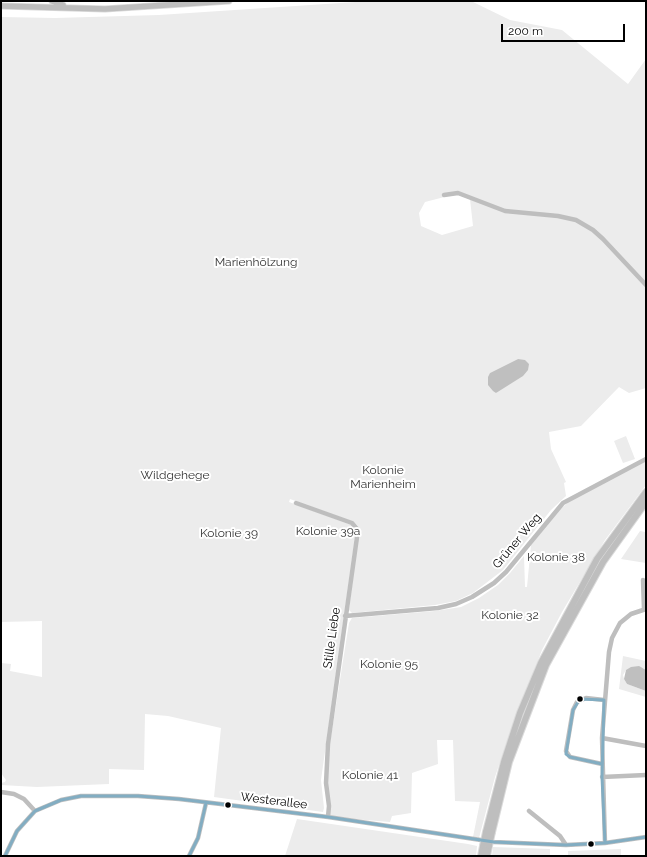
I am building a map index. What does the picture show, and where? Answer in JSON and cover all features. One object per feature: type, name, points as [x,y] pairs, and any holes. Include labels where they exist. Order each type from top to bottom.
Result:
[{"type":"highway","points":[[481,856],[486,846],[504,762],[520,713],[541,663],[597,559],[646,492]]},
{"type":"highway","points":[[489,832],[509,762],[546,665],[573,613],[603,562],[646,502]]},
{"type":"highway","points":[[486,846],[487,856]]},
{"type":"main road","points":[[52,1],[69,7]]},
{"type":"main road","points":[[1,6],[43,4],[69,7],[105,8],[229,1]]},
{"type":"street","points":[[444,195],[458,192],[505,211],[558,216],[576,220],[593,230],[603,239],[646,286]]},
{"type":"street","name":"Grüner Weg","points":[[345,616],[438,608],[456,604],[472,597],[494,583],[506,572],[563,503],[588,488],[622,473],[646,458]]},
{"type":"street","name":"Stille Liebe","points":[[296,503],[352,523],[357,527],[328,744],[326,783],[329,806],[328,817]]},
{"type":"street","points":[[605,843],[602,738],[608,659],[614,632],[627,617],[645,609],[643,580]]},
{"type":"street","points":[[602,764],[570,757],[566,754],[566,751],[573,710],[577,702],[586,698],[604,700]]},
{"type":"street","points":[[602,738],[646,746]]},
{"type":"street","points":[[602,777],[646,775]]},
{"type":"street","points":[[1,792],[14,794],[24,799],[35,812]]},
{"type":"street","name":"Westerallee","points":[[5,856],[17,831],[35,812],[61,800],[81,796],[138,796],[206,803],[328,817],[494,842],[566,844],[605,843],[646,837]]},
{"type":"street","points":[[188,856],[198,838],[206,803]]},
{"type":"street","points":[[529,810],[560,836],[566,844]]},
{"type":"green space","name":"Marienhölzung","points":[[371,1],[471,1],[510,20],[562,30],[628,84],[646,59],[646,388],[629,393],[619,387],[581,426],[549,432],[551,449],[566,482],[564,483],[566,496],[551,510],[503,570],[473,593],[456,601],[435,605],[352,613],[349,610],[359,530],[358,526],[354,522],[290,499],[289,502],[352,525],[356,530],[321,780],[324,808],[323,812],[214,797],[221,728],[168,716],[145,714],[144,770],[109,769],[109,784],[37,787],[1,785],[1,783],[5,782],[6,780],[1,773],[1,663],[11,664],[10,671],[42,677],[42,621],[1,622],[1,17],[55,18],[159,15]],"holes":[[[456,194],[470,199],[473,226],[442,235],[421,226],[419,213],[425,202]],[[518,359],[529,364],[496,393],[490,373]]]},
{"type":"green space","points":[[626,436],[635,459],[623,463],[614,441]]},
{"type":"green space","points":[[646,461],[646,485],[605,540],[562,612],[542,650],[510,732],[495,777],[479,838],[473,837],[480,802],[455,801],[453,740],[437,740],[438,764],[412,773],[411,813],[392,816],[390,822],[329,817],[327,783],[330,743],[349,623],[352,618],[435,611],[461,607],[479,598],[498,585],[524,556],[525,587],[527,587],[531,545],[559,510],[571,500]]},
{"type":"green space","points":[[640,531],[645,532],[646,563],[621,559]]},
{"type":"green space","points":[[623,656],[646,661],[646,670],[643,668],[626,670],[623,675],[627,684],[646,691],[646,697],[619,689]]},
{"type":"green space","points":[[297,819],[468,844],[477,846],[476,856],[285,856]]},
{"type":"green space","points":[[493,847],[550,849],[550,856],[492,856]]},
{"type":"green space","points":[[621,849],[621,856],[568,856],[568,851]]},
{"type":"shaded area","points":[[518,359],[525,360],[529,364],[528,370],[523,376],[496,393],[493,391],[488,385],[488,377],[490,373]]},
{"type":"shaded area","points":[[639,666],[646,670],[646,691],[627,684],[624,679],[626,670],[631,667]]},
{"type":"transit line","points":[[602,764],[570,757],[566,754],[573,710],[580,699],[604,700],[602,777],[605,843]]},
{"type":"transit line","points":[[5,856],[17,831],[35,811],[61,800],[81,796],[138,796],[179,799],[328,817],[494,842],[566,845],[605,843],[646,837]]},
{"type":"transit line","points":[[189,856],[198,838],[206,803]]},
{"type":"park label","name":"Wildgehege","points":[[175,475]]},
{"type":"park label","name":"Kolonie Marienheim","points":[[383,477]]},
{"type":"park label","name":"Kolonie 39a","points":[[328,531]]},
{"type":"park label","name":"Kolonie 39","points":[[229,533]]},
{"type":"park label","name":"Kolonie 38","points":[[556,557]]},
{"type":"park label","name":"Kolonie 32","points":[[510,615]]},
{"type":"park label","name":"Kolonie 95","points":[[389,664]]},
{"type":"park label","name":"Kolonie 41","points":[[370,775]]}]
